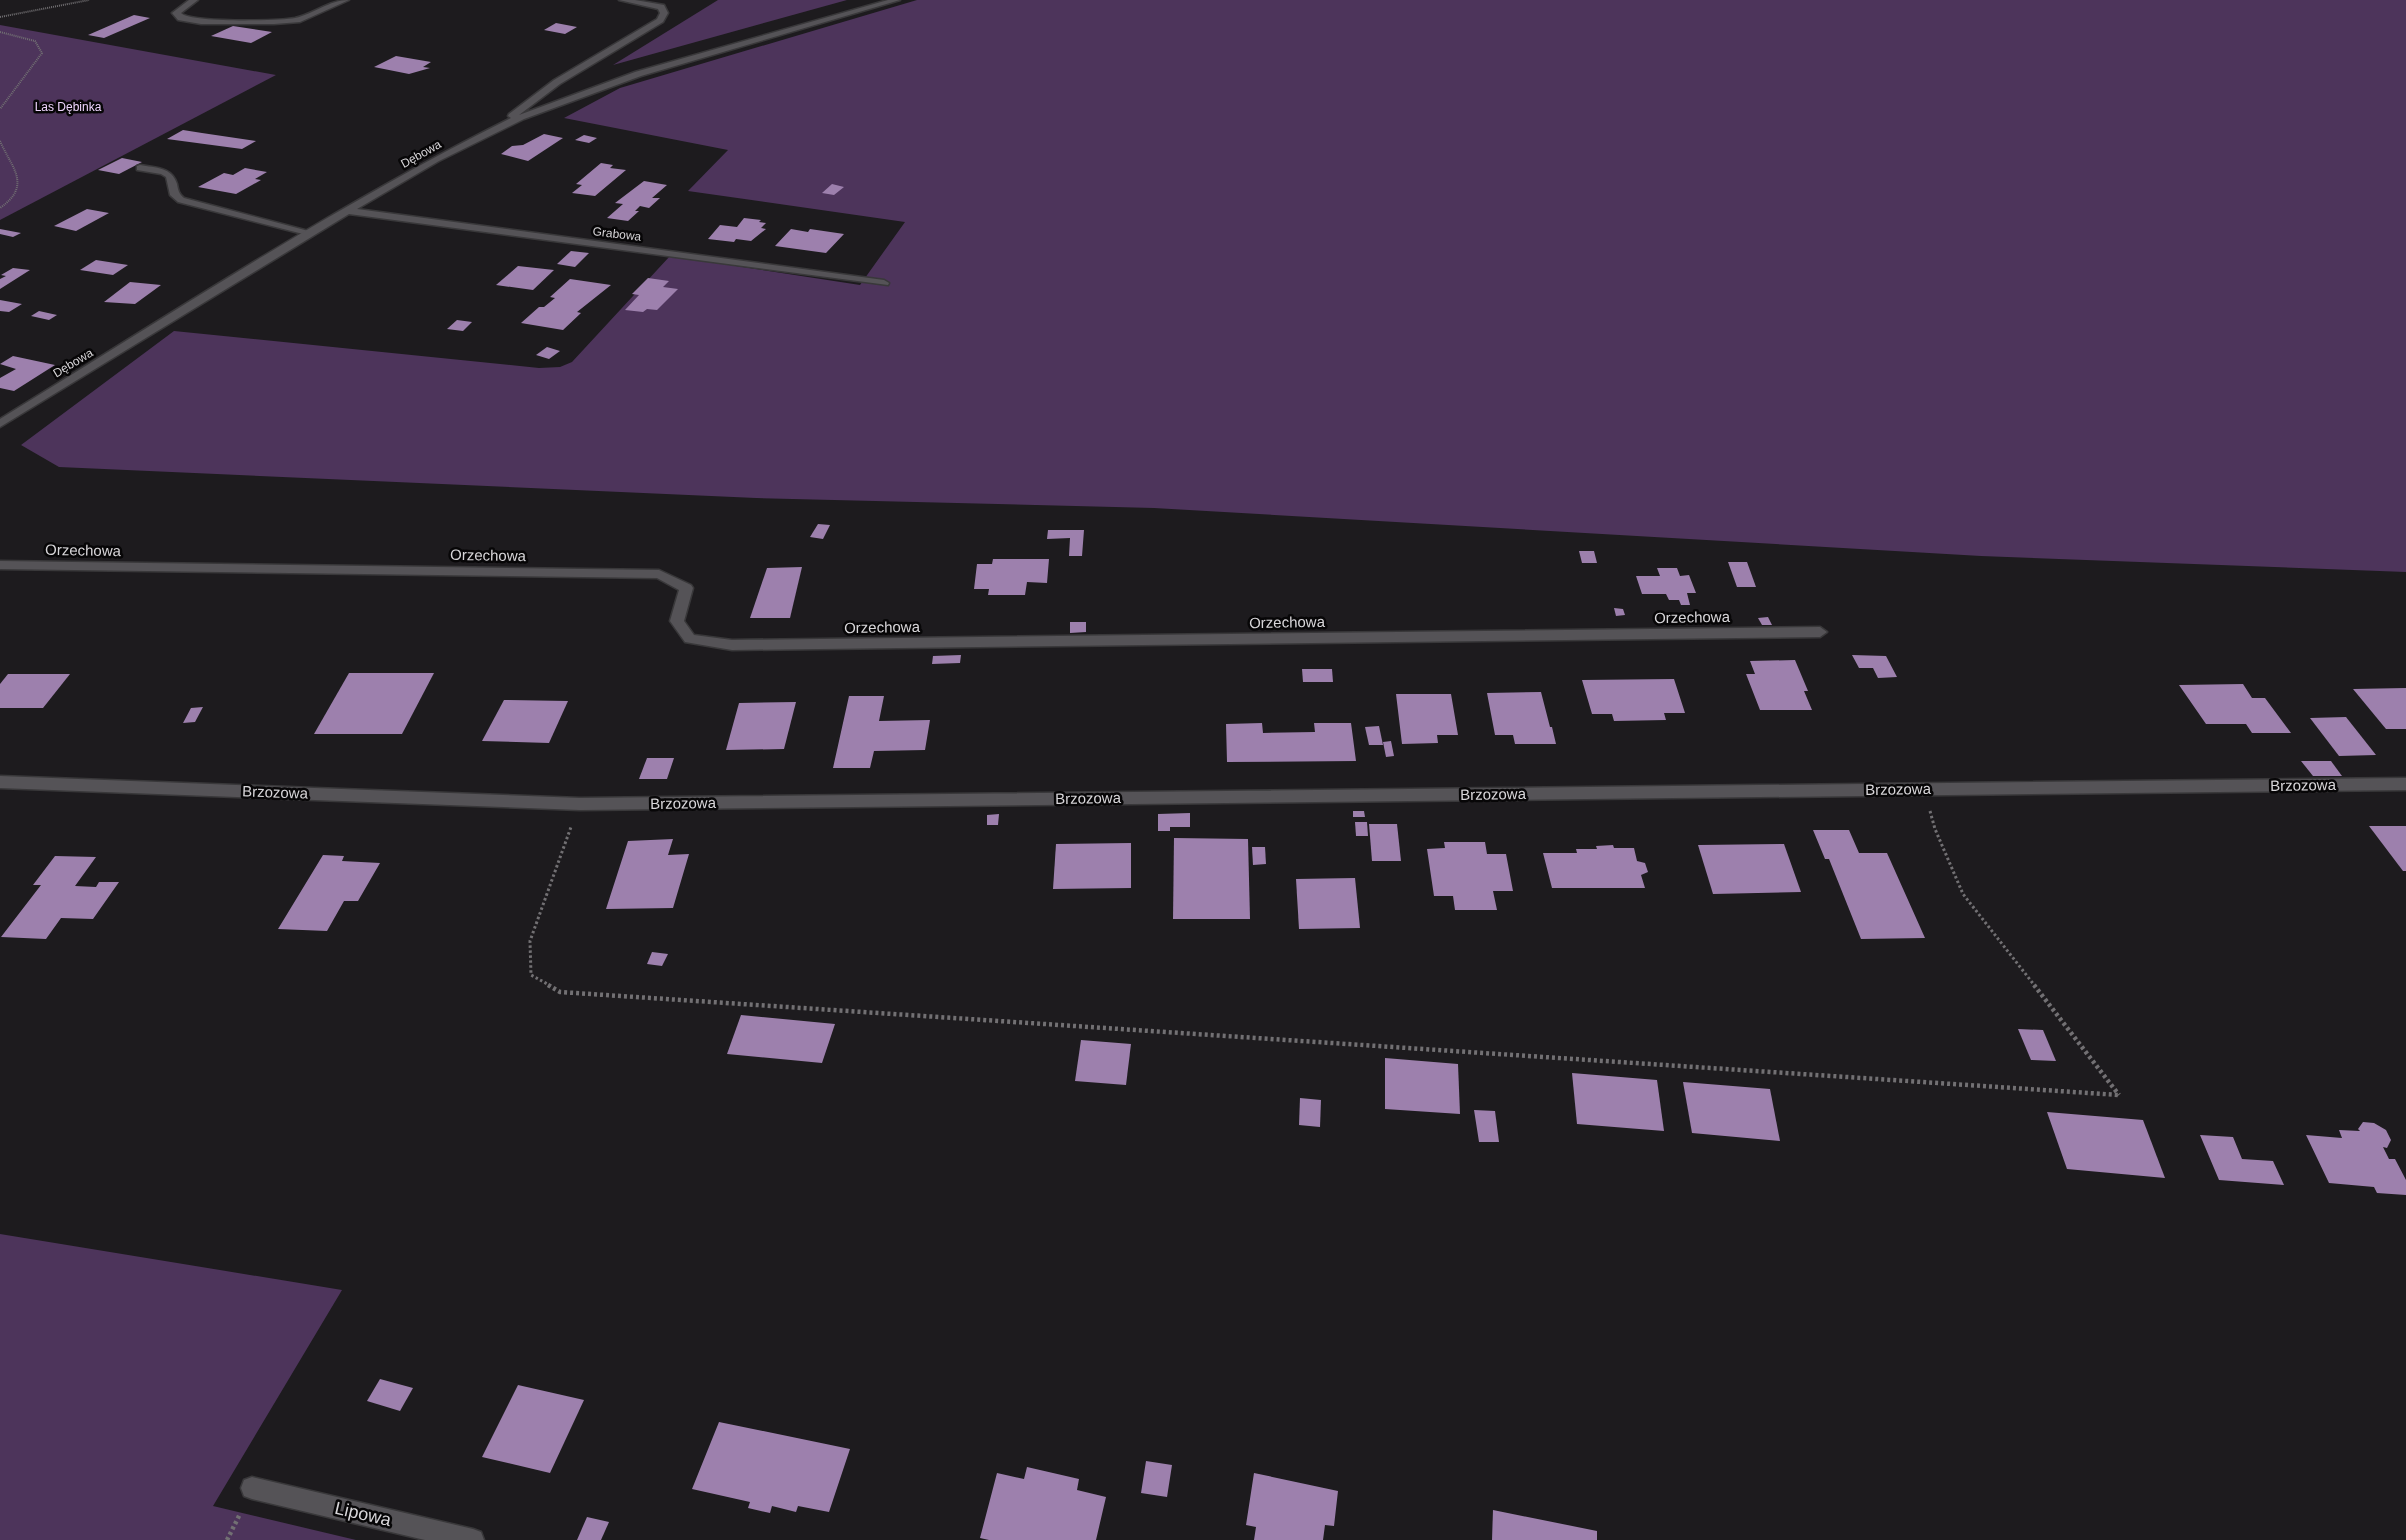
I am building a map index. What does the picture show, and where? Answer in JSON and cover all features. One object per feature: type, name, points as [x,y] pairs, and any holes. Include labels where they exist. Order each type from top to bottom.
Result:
[{"type":"street","points":[[194,0],[176,13],[181,18],[201,22],[274,22],[297,20],[345,0]]},
{"type":"street","points":[[489,133],[556,82],[660,20],[664,13],[661,7],[623,0]]},
{"type":"street","name":"Dębowa","points":[[0,424],[347,211],[436,159],[520,117],[638,74],[896,0]]},
{"type":"street","points":[[140,168],[164,172],[170,176],[175,195],[181,200],[310,233]]},
{"type":"street","name":"Grabowa","points":[[347,211],[884,283]]},
{"type":"street","name":"Orzechowa","points":[[0,565],[659,574],[686,588],[678,620],[690,639],[732,646],[1820,632]]},
{"type":"street","name":"Brzozowa","points":[[0,782],[580,804],[2406,784]]},
{"type":"street","name":"Lipowa","points":[[252,1488],[473,1540]]},
{"type":"path","points":[[0,17],[89,0]]},
{"type":"path","points":[[0,32],[34,41],[42,53],[0,109]]},
{"type":"path","points":[[0,141],[4,154],[18,175],[17,188],[6,205],[0,208]]},
{"type":"path","points":[[580,804],[530,941],[531,975],[560,992],[2119,1095],[1963,894],[1935,829],[1924,789]]},
{"type":"green space","points":[[718,0],[847,0],[613,65]]},
{"type":"green space","points":[[917,0],[2406,0],[2406,572],[1981,556],[1154,508],[756,498],[59,467],[21,445],[174,331],[539,368],[560,367],[572,362],[670,256],[860,285],[905,222],[688,191],[728,150],[564,118],[620,88]]},
{"type":"green space","name":"Las Dębinka","points":[[0,25],[276,75],[0,220]]},
{"type":"green space","points":[[0,1234],[342,1290],[213,1506],[356,1540],[0,1540]]},
{"type":"building","points":[[134,15],[150,18],[104,38],[88,35]]},
{"type":"building","points":[[556,23],[577,27],[565,34],[544,30]]},
{"type":"building","points":[[233,26],[272,32],[251,43],[211,36]]},
{"type":"building","points":[[396,56],[431,62],[423,67],[430,68],[409,74],[374,67]]},
{"type":"building","points":[[183,130],[256,141],[242,149],[167,139]]},
{"type":"building","points":[[544,134],[563,138],[528,161],[501,154],[512,146],[523,145]]},
{"type":"building","points":[[584,135],[597,138],[589,143],[575,140]]},
{"type":"building","points":[[122,158],[142,162],[119,174],[98,170]]},
{"type":"building","points":[[601,163],[613,165],[610,168],[626,170],[595,196],[572,193],[582,185],[576,184]]},
{"type":"building","points":[[245,168],[267,172],[255,179],[261,180],[236,194],[198,187],[224,173],[233,175]]},
{"type":"building","points":[[644,181],[667,185],[652,198],[660,198],[649,208],[640,206],[635,211],[639,211],[628,221],[607,218],[623,204],[615,203]]},
{"type":"building","points":[[832,184],[844,187],[834,195],[822,193]]},
{"type":"building","points":[[87,209],[109,213],[76,231],[54,226]]},
{"type":"building","points":[[744,218],[761,220],[759,222],[766,223],[761,228],[766,229],[751,241],[736,239],[734,242],[708,239],[720,225],[737,227]]},
{"type":"building","points":[[0,229],[21,233],[13,237],[0,234]]},
{"type":"building","points":[[791,229],[808,232],[810,229],[844,234],[826,253],[775,246]]},
{"type":"building","points":[[571,251],[589,253],[575,267],[557,264]]},
{"type":"building","points":[[96,260],[128,265],[113,275],[80,270]]},
{"type":"building","points":[[518,266],[554,270],[533,290],[496,285]]},
{"type":"building","points":[[13,268],[30,270],[0,289],[0,279],[6,276],[1,275]]},
{"type":"building","points":[[648,278],[669,281],[663,287],[678,289],[657,310],[647,309],[643,312],[625,310],[639,295],[632,294]]},
{"type":"building","points":[[570,279],[611,285],[577,312],[581,313],[563,330],[521,323],[539,307],[544,307],[555,298],[550,297]]},
{"type":"building","points":[[130,282],[161,285],[135,304],[104,302]]},
{"type":"building","points":[[0,300],[22,304],[9,312],[0,311]]},
{"type":"building","points":[[39,311],[57,315],[49,320],[31,316]]},
{"type":"building","points":[[457,320],[472,322],[463,331],[447,329]]},
{"type":"building","points":[[547,347],[560,351],[549,359],[536,355]]},
{"type":"building","points":[[13,356],[55,365],[14,391],[0,388],[0,378],[16,369],[0,364]]},
{"type":"building","points":[[818,524],[830,525],[823,539],[810,537]]},
{"type":"building","points":[[1048,530],[1084,530],[1082,556],[1069,556],[1070,538],[1047,539]]},
{"type":"building","points":[[1579,551],[1594,551],[1597,563],[1582,563]]},
{"type":"building","points":[[993,559],[1049,559],[1047,583],[1027,582],[1025,595],[988,595],[989,589],[974,589],[977,564],[992,564]]},
{"type":"building","points":[[1728,562],[1747,562],[1756,587],[1737,587]]},
{"type":"building","points":[[802,567],[790,618],[750,618],[767,568]]},
{"type":"building","points":[[1657,568],[1677,568],[1680,576],[1689,575],[1696,593],[1687,593],[1690,605],[1681,605],[1679,600],[1669,600],[1666,594],[1642,594],[1636,576],[1660,576]]},
{"type":"building","points":[[1614,608],[1623,609],[1625,615],[1616,616]]},
{"type":"building","points":[[1768,617],[1772,625],[1762,625],[1758,618]]},
{"type":"building","points":[[1070,622],[1086,622],[1086,632],[1070,633]]},
{"type":"building","points":[[961,655],[960,663],[932,664],[933,656]]},
{"type":"building","points":[[1852,655],[1886,656],[1897,677],[1878,678],[1873,668],[1859,668]]},
{"type":"building","points":[[1795,660],[1808,691],[1804,691],[1812,710],[1760,710],[1746,674],[1755,674],[1750,661]]},
{"type":"building","points":[[1302,669],[1332,669],[1333,682],[1303,682]]},
{"type":"building","points":[[349,673],[434,673],[402,734],[314,734]]},
{"type":"building","points":[[8,674],[70,674],[43,708],[0,708],[0,684]]},
{"type":"building","points":[[1674,679],[1685,713],[1664,713],[1666,720],[1614,721],[1612,714],[1592,714],[1582,680]]},
{"type":"building","points":[[2243,684],[2252,698],[2265,698],[2291,733],[2252,733],[2246,724],[2206,724],[2179,685]]},
{"type":"building","points":[[2406,688],[2406,729],[2386,729],[2353,689]]},
{"type":"building","points":[[1541,692],[1556,744],[1515,744],[1513,735],[1495,735],[1487,693]]},
{"type":"building","points":[[1396,694],[1451,694],[1458,735],[1437,735],[1438,743],[1402,744]]},
{"type":"building","points":[[849,696],[884,696],[879,721],[930,720],[925,750],[874,751],[870,768],[833,768]]},
{"type":"building","points":[[504,700],[568,701],[549,743],[482,741]]},
{"type":"building","points":[[796,702],[784,749],[726,750],[739,703]]},
{"type":"building","points":[[203,707],[195,722],[183,723],[191,708]]},
{"type":"building","points":[[2346,717],[2376,755],[2339,756],[2310,718]]},
{"type":"building","points":[[1262,723],[1263,733],[1315,732],[1314,723],[1351,723],[1356,761],[1227,762],[1226,724]]},
{"type":"building","points":[[1379,726],[1383,745],[1369,745],[1365,727]]},
{"type":"building","points":[[1391,741],[1394,756],[1386,757],[1383,742]]},
{"type":"building","points":[[647,758],[674,758],[667,779],[639,779]]},
{"type":"building","points":[[2301,761],[2331,761],[2342,776],[2313,776]]},
{"type":"building","points":[[1353,811],[1364,811],[1365,817],[1353,817]]},
{"type":"building","points":[[1190,813],[1190,827],[1170,827],[1170,831],[1158,831],[1158,814]]},
{"type":"building","points":[[999,814],[998,825],[987,825],[987,815]]},
{"type":"building","points":[[1355,822],[1367,822],[1368,836],[1356,836]]},
{"type":"building","points":[[1369,824],[1397,824],[1401,861],[1372,861]]},
{"type":"building","points":[[2369,826],[2406,826],[2406,871],[2403,871]]},
{"type":"building","points":[[1813,830],[1849,830],[1859,853],[1887,853],[1925,938],[1861,939],[1829,859],[1825,859]]},
{"type":"building","points":[[1174,838],[1248,839],[1250,919],[1173,919]]},
{"type":"building","points":[[673,839],[668,855],[689,854],[673,908],[606,909],[628,841]]},
{"type":"building","points":[[1444,842],[1485,842],[1487,854],[1506,854],[1513,891],[1493,891],[1497,910],[1455,910],[1453,896],[1434,896],[1427,849],[1445,848]]},
{"type":"building","points":[[1131,843],[1131,888],[1053,889],[1056,844]]},
{"type":"building","points":[[1784,844],[1801,892],[1713,894],[1698,845]]},
{"type":"building","points":[[1613,845],[1614,848],[1634,848],[1637,861],[1645,863],[1648,872],[1641,875],[1645,888],[1552,888],[1543,853],[1577,853],[1576,849],[1597,849],[1596,846]]},
{"type":"building","points":[[1252,847],[1265,847],[1266,864],[1253,865]]},
{"type":"building","points":[[323,855],[344,856],[342,861],[380,863],[358,901],[344,901],[327,931],[278,929]]},
{"type":"building","points":[[55,856],[96,857],[75,886],[96,887],[99,882],[119,882],[93,919],[61,918],[46,939],[1,937],[41,885],[33,885]]},
{"type":"building","points":[[1355,878],[1360,928],[1299,929],[1296,879]]},
{"type":"building","points":[[652,952],[668,954],[662,966],[647,964]]},
{"type":"building","points":[[741,1015],[835,1024],[822,1063],[727,1054]]},
{"type":"building","points":[[2018,1029],[2043,1030],[2056,1061],[2031,1060]]},
{"type":"building","points":[[1081,1040],[1131,1044],[1126,1085],[1075,1081]]},
{"type":"building","points":[[1385,1058],[1458,1064],[1460,1114],[1385,1109]]},
{"type":"building","points":[[1572,1073],[1657,1080],[1664,1131],[1577,1124]]},
{"type":"building","points":[[1683,1082],[1770,1089],[1780,1141],[1692,1133]]},
{"type":"building","points":[[1300,1098],[1321,1100],[1320,1127],[1299,1125]]},
{"type":"building","points":[[1474,1110],[1495,1111],[1499,1142],[1479,1142]]},
{"type":"building","points":[[2047,1112],[2143,1120],[2165,1178],[2067,1169]]},
{"type":"building","points":[[2363,1122],[2374,1123],[2386,1130],[2391,1140],[2387,1148],[2383,1147],[2389,1159],[2395,1159],[2406,1180],[2406,1195],[2377,1193],[2374,1187],[2329,1183],[2306,1135],[2342,1138],[2339,1130],[2360,1131],[2358,1129]]},
{"type":"building","points":[[2200,1135],[2233,1137],[2242,1159],[2273,1161],[2284,1185],[2219,1180]]},
{"type":"building","points":[[380,1379],[413,1388],[400,1411],[367,1401]]},
{"type":"building","points":[[518,1385],[584,1400],[550,1473],[482,1457]]},
{"type":"building","points":[[719,1422],[850,1449],[829,1512],[798,1506],[796,1512],[772,1506],[770,1513],[748,1508],[750,1502],[692,1489]]},
{"type":"building","points":[[1146,1461],[1172,1465],[1167,1497],[1141,1493]]},
{"type":"building","points":[[1027,1467],[1079,1479],[1077,1490],[1106,1497],[1096,1540],[989,1540],[980,1538],[997,1473],[1024,1479]]},
{"type":"building","points":[[1254,1473],[1338,1491],[1334,1526],[1325,1525],[1323,1540],[1254,1540],[1256,1527],[1246,1525]]},
{"type":"building","points":[[1493,1510],[1597,1531],[1597,1540],[1492,1540]]},
{"type":"building","points":[[587,1517],[609,1522],[601,1540],[577,1540]]}]
